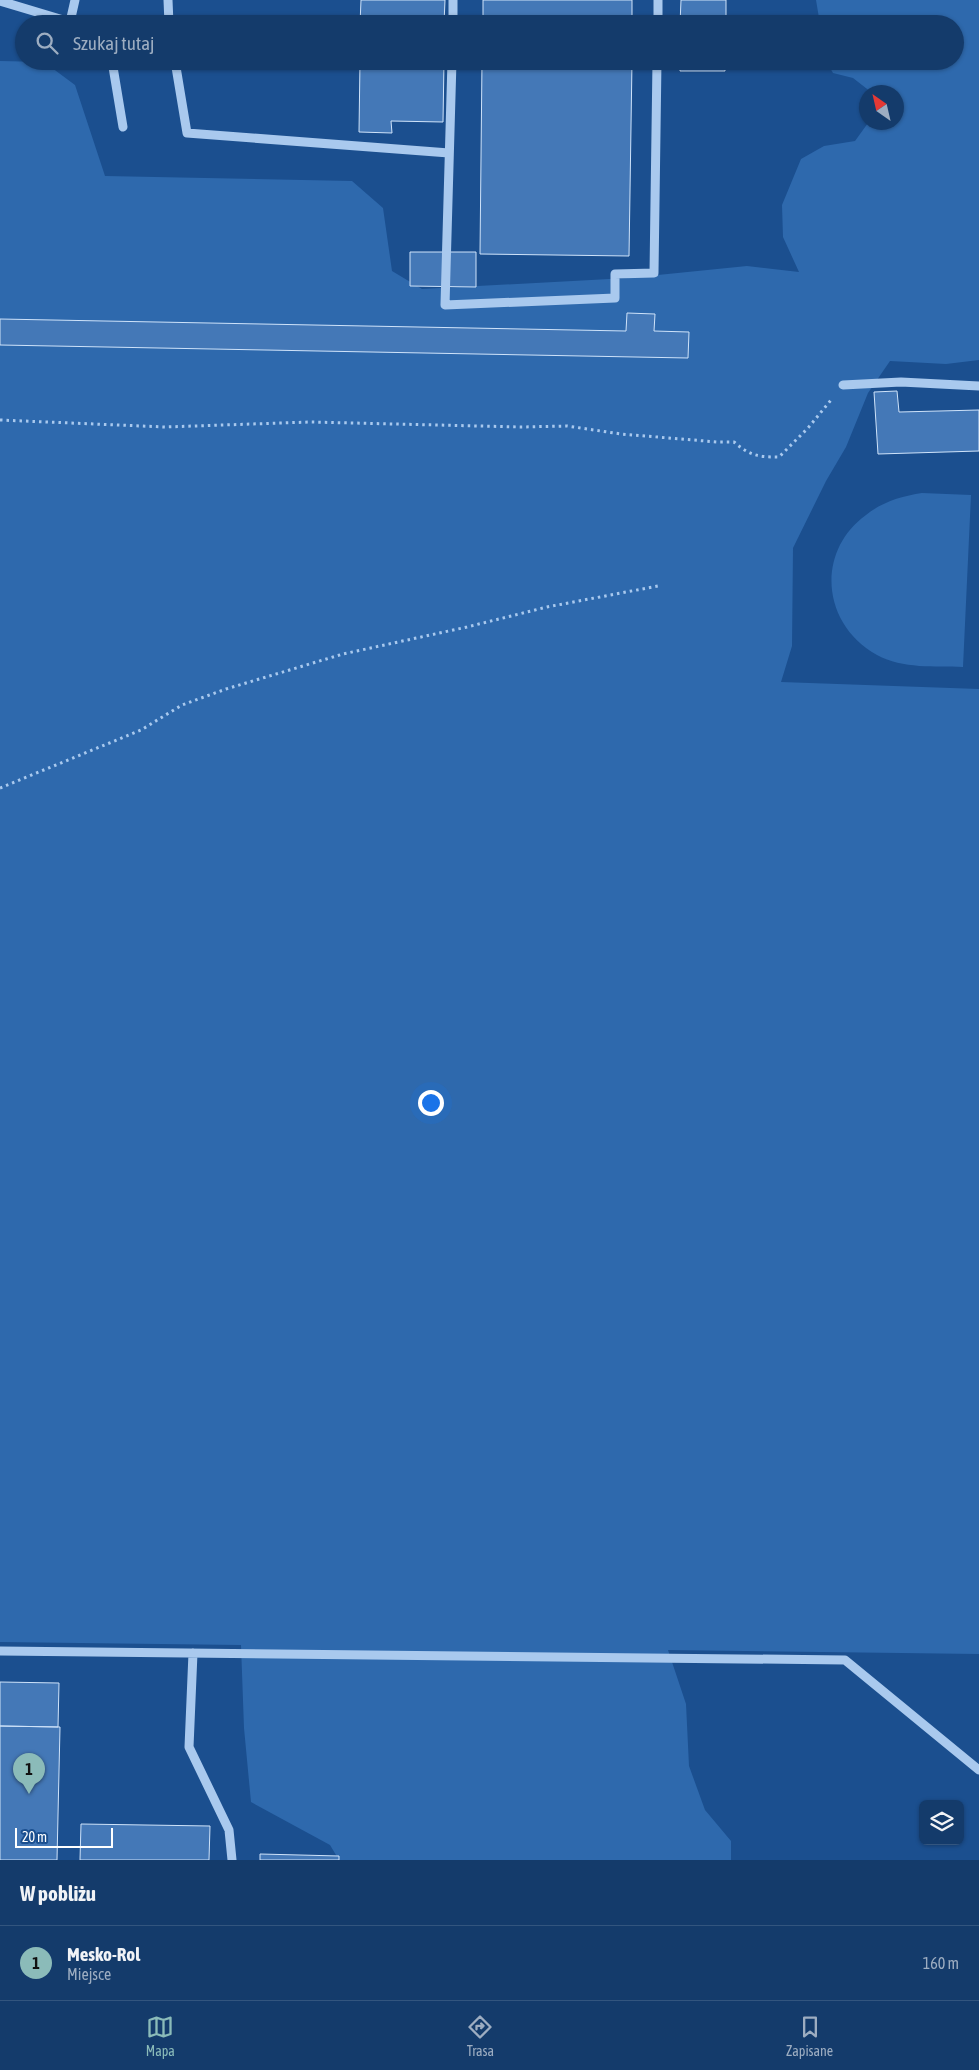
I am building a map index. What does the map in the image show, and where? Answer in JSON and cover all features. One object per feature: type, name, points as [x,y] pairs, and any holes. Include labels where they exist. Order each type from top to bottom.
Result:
[{"type":"lane","points":[[73,15],[75,0]]},
{"type":"lane","points":[[168,0],[169,15]]},
{"type":"lane","points":[[453,0],[453,15]]},
{"type":"lane","points":[[658,0],[658,15]]},
{"type":"lane","points":[[0,1],[46,15]]},
{"type":"lane","points":[[114,70],[123,127]]},
{"type":"lane","points":[[176,70],[187,133],[449,153]]},
{"type":"lane","points":[[452,70],[446,304],[615,298],[615,274],[654,273],[657,70]]},
{"type":"lane","points":[[843,385],[901,382],[979,386]]},
{"type":"lane","points":[[0,1651],[845,1660],[979,1770]]},
{"type":"lane","points":[[193,1653],[189,1747],[229,1830],[232,1860]]},
{"type":"path","points":[[0,420],[164,427],[310,422],[511,427],[567,426],[621,434],[734,442],[742,450],[758,457],[779,457],[808,428],[843,385]]},
{"type":"path","points":[[0,788],[141,730],[182,705],[226,689],[343,654],[468,627],[547,607],[658,586]]},
{"type":"shaded area","points":[[816,0],[979,0],[979,360],[946,364],[890,361],[868,393],[846,447],[826,481],[793,548],[792,646],[781,682],[979,689],[979,1654],[668,1650],[686,1704],[689,1766],[705,1810],[731,1841],[731,1860],[339,1860],[330,1845],[251,1802],[244,1728],[241,1645],[0,1642],[0,61],[15,61],[15,70],[55,70],[75,85],[105,176],[352,181],[383,208],[392,271],[422,289],[628,278],[747,266],[799,272],[783,237],[782,205],[801,159],[824,146],[855,141],[863,130],[904,130],[904,85],[862,85],[853,78],[833,73],[831,70],[964,70],[964,15],[818,15]]},
{"type":"shaded area","points":[[922,493],[971,495],[963,667],[908,665],[877,655],[859,642],[845,626],[836,607],[832,588],[833,568],[838,548],[850,530],[866,515],[885,503]]},
{"type":"building","points":[[361,0],[445,0],[444,15],[360,15]]},
{"type":"building","points":[[483,0],[632,0],[632,15],[483,15]]},
{"type":"building","points":[[681,0],[726,0],[726,15],[680,15]]},
{"type":"building","points":[[360,70],[444,70],[443,122],[391,121],[392,133],[359,132]]},
{"type":"building","points":[[482,70],[632,70],[629,256],[480,254]]},
{"type":"building","points":[[680,70],[725,70],[725,71]]},
{"type":"building","points":[[410,252],[476,252],[476,287],[410,286]]},
{"type":"building","points":[[627,313],[655,314],[654,331],[689,332],[688,358],[0,345],[0,319],[626,331]]},
{"type":"building","points":[[897,391],[899,412],[979,410],[979,451],[878,454],[874,392]]},
{"type":"building","points":[[0,1682],[59,1683],[58,1727],[0,1726]]},
{"type":"building","points":[[0,1726],[60,1727],[57,1860],[0,1860]]},
{"type":"building","points":[[81,1824],[210,1826],[209,1860],[80,1860]]},
{"type":"building","points":[[260,1854],[339,1856],[339,1860],[260,1860]]},
{"type":"place","name":"Mesko-Rol","points":[[29,1794]]}]
